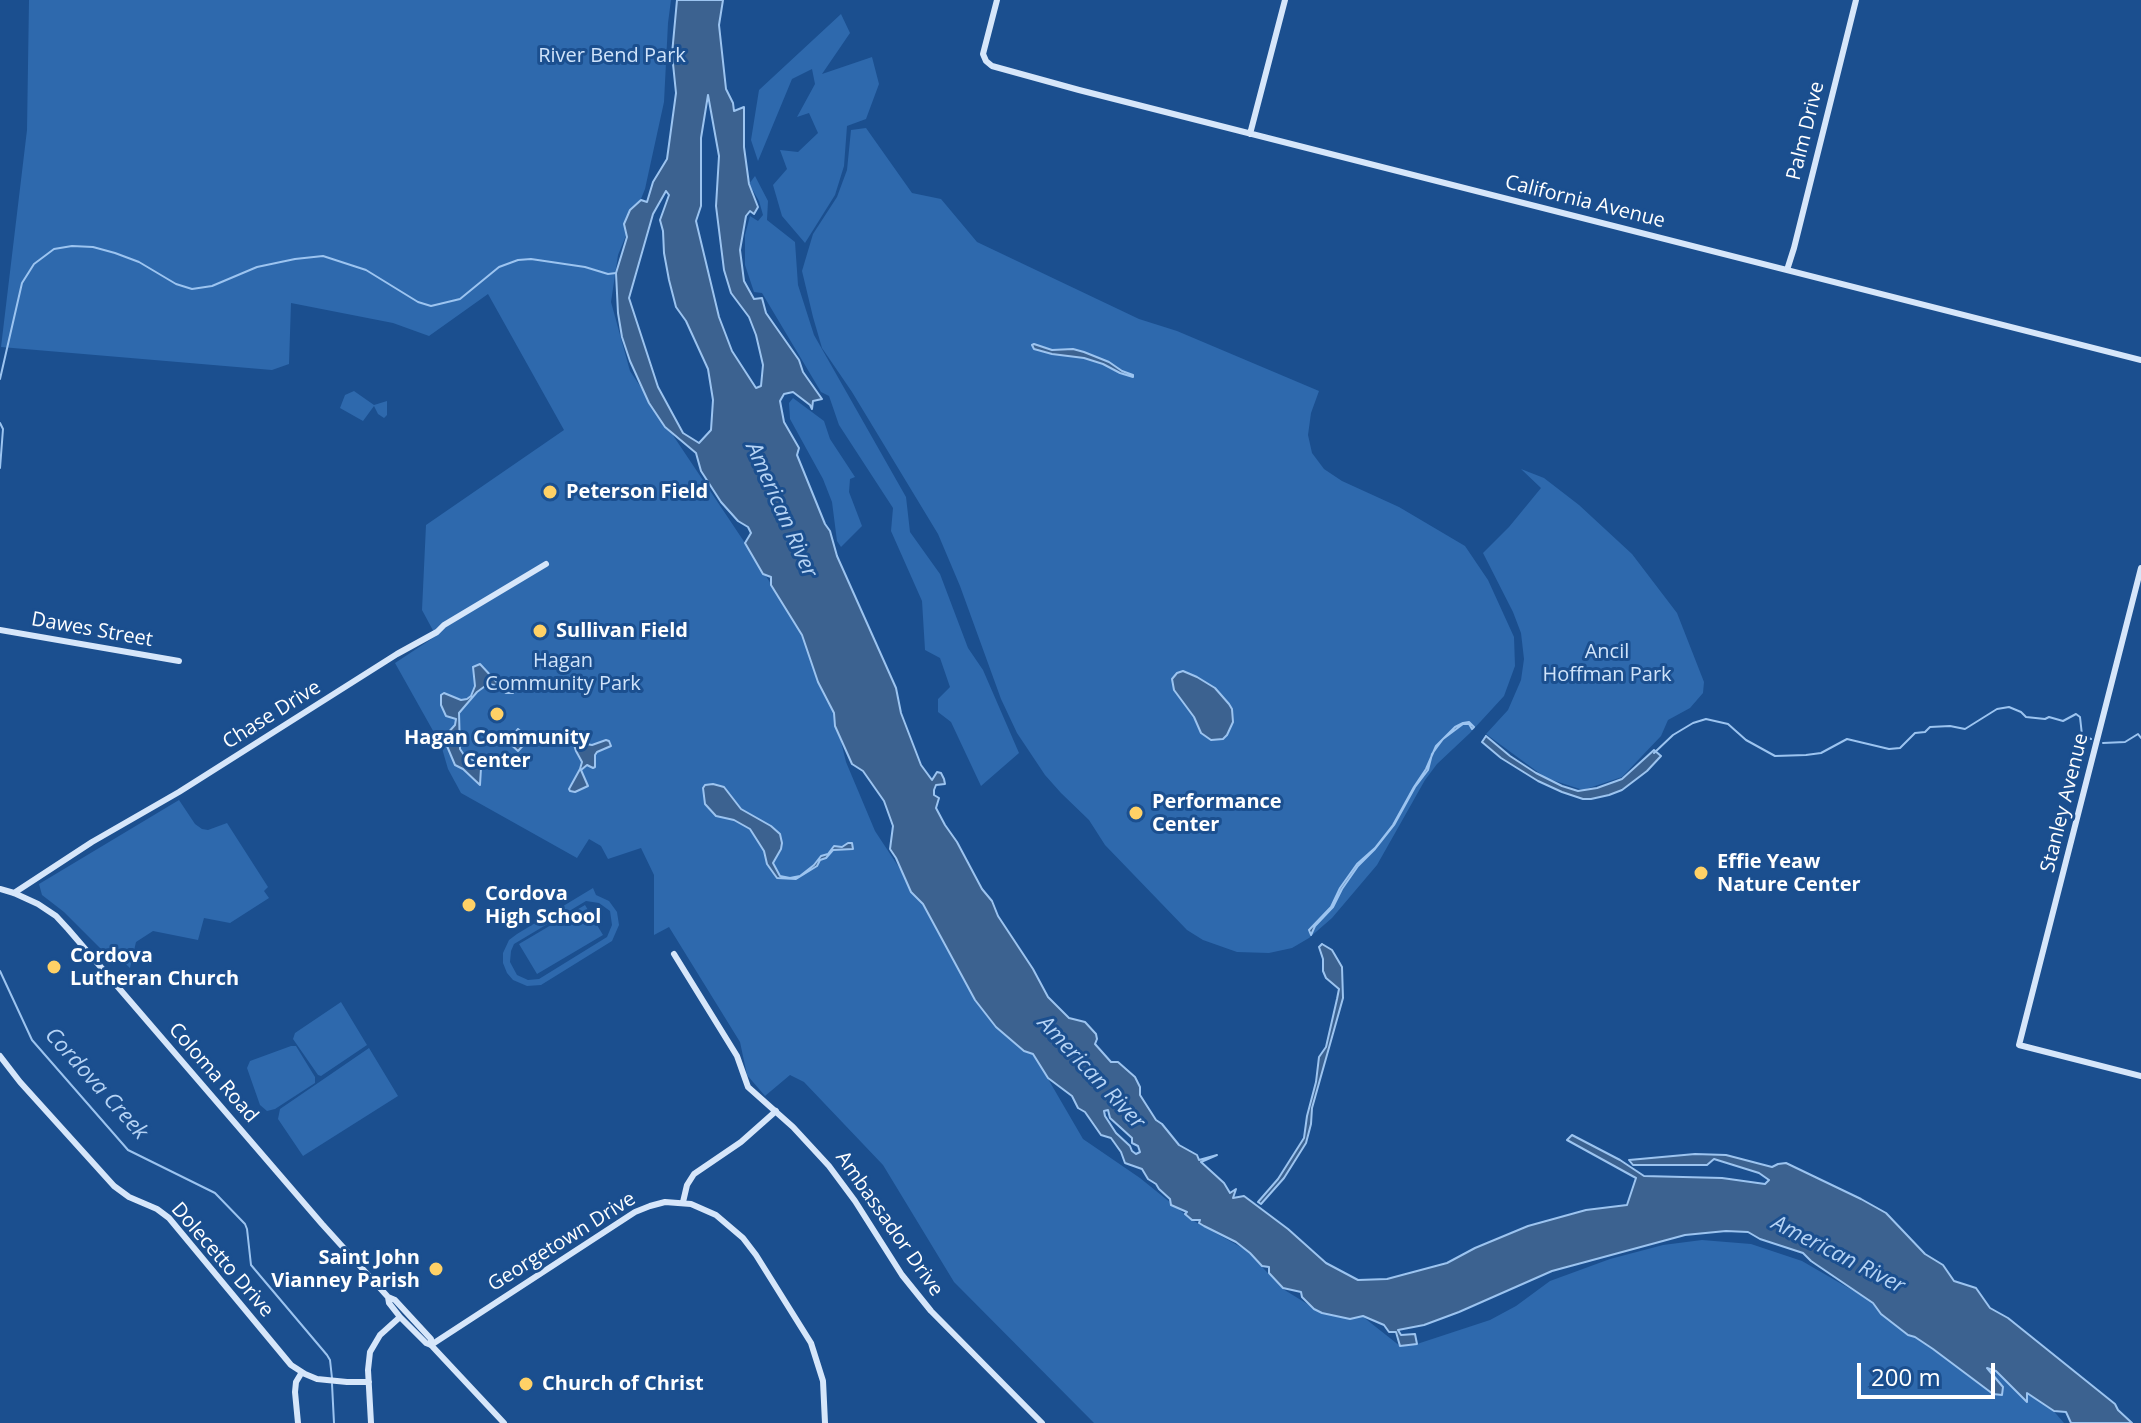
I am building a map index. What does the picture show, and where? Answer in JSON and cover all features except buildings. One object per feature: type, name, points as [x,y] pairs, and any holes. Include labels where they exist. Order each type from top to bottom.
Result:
[{"type":"street","name":"California Avenue","points":[[997,0],[983,54],[992,66],[2141,360]]},
{"type":"street","points":[[1250,134],[1285,0]]},
{"type":"street","name":"Palm Drive","points":[[1787,270],[1856,0]]},
{"type":"street","name":"Chase Drive","points":[[14,893],[546,564]]},
{"type":"street","name":"Stanley Avenue","points":[[2141,568],[2019,1045],[2141,1076]]},
{"type":"street","name":"Dawes Street","points":[[0,630],[179,661]]},
{"type":"street","name":"Coloma Road","points":[[0,889],[38,904],[68,929],[322,1224],[431,1339],[431,1345]]},
{"type":"street","name":"Ambassador Drive","points":[[674,954],[737,1056],[748,1087],[806,1140],[837,1177],[921,1300],[1042,1423]]},
{"type":"street","name":"Dolecetto Drive","points":[[0,1056],[114,1186],[169,1218],[286,1360],[311,1377],[369,1382]]},
{"type":"street","points":[[776,1111],[752,1133],[694,1174],[687,1185],[683,1202],[716,1215],[735,1230],[756,1255],[814,1351],[823,1381],[825,1423]]},
{"type":"street","name":"Georgetown Drive","points":[[431,1345],[635,1212],[658,1204],[683,1202]]},
{"type":"street","name":"Coloma Road","points":[[388,1297],[400,1317],[431,1345],[504,1423]]},
{"type":"street","points":[[371,1423],[368,1364],[371,1347],[400,1317],[396,1301]]},
{"type":"street","points":[[298,1423],[295,1392],[302,1372]]},
{"type":"green space","points":[[29,0],[671,0],[664,102],[645,189],[618,255],[611,302],[630,371],[797,625],[834,713],[846,762],[875,831],[923,904],[975,1000],[996,1027],[1024,1051],[1033,1053],[1083,1139],[1140,1178],[1192,1220],[1246,1250],[1283,1289],[1322,1313],[1350,1319],[1362,1316],[1400,1346],[1417,1344],[1490,1320],[1516,1306],[1550,1281],[1610,1259],[1663,1245],[1702,1240],[1751,1244],[1802,1261],[1890,1312],[1973,1349],[2044,1400],[2064,1423],[1094,1423],[954,1282],[883,1165],[804,1082],[790,1075],[765,1096],[747,1075],[740,1042],[669,927],[654,935],[654,875],[641,848],[608,859],[601,846],[589,839],[577,858],[461,793],[448,769],[441,745],[395,663],[436,636],[422,610],[426,525],[564,430],[488,294],[429,336],[393,323],[291,303],[289,364],[272,370],[1,347],[27,130]]},
{"type":"green space","points":[[841,14],[850,33],[822,74],[872,57],[879,84],[866,119],[847,126],[844,166],[835,195],[805,243],[782,216],[773,185],[787,169],[780,150],[798,152],[818,133],[809,113],[797,117],[815,84],[812,69],[792,79],[758,161],[751,140],[759,90]]},
{"type":"green space","points":[[866,128],[912,193],[941,199],[977,242],[1139,319],[1177,331],[1319,391],[1311,413],[1308,435],[1312,453],[1324,469],[1342,481],[1399,507],[1465,546],[1488,580],[1514,637],[1515,666],[1504,696],[1437,764],[1377,865],[1332,918],[1292,948],[1269,953],[1237,952],[1203,940],[1187,930],[1105,845],[1089,820],[1045,775],[1017,733],[938,534],[822,348],[813,317],[802,271],[813,234],[837,197],[847,170],[851,130]]},
{"type":"green space","points":[[755,176],[768,201],[767,220],[795,242],[798,285],[814,335],[906,497],[910,532],[940,574],[968,648],[983,670],[1019,753],[981,786],[951,722],[938,712],[938,699],[950,687],[940,658],[925,650],[922,601],[891,531],[893,508],[839,425],[829,396],[821,392],[762,293],[754,292],[745,265],[745,235],[750,216],[758,221],[763,215],[749,184]]},
{"type":"green space","points":[[354,391],[374,405],[387,401],[387,415],[384,418],[378,414],[374,406],[363,421],[340,408],[345,395]]},
{"type":"green space","points":[[793,398],[824,421],[830,439],[855,477],[850,479],[849,492],[862,526],[841,547],[837,541],[832,502],[823,479],[790,419],[789,403]]},
{"type":"green space","name":"Ancil Hoffman Park","points":[[1521,469],[1544,478],[1579,505],[1632,554],[1677,613],[1704,682],[1703,693],[1690,708],[1668,720],[1661,736],[1622,777],[1583,790],[1546,778],[1486,734],[1508,710],[1521,680],[1524,659],[1521,633],[1513,612],[1483,553],[1541,488]]},
{"type":"green space","points":[[179,800],[202,829],[227,823],[268,887],[264,891],[269,898],[230,923],[204,918],[198,940],[153,931],[136,942],[130,968],[118,957],[108,956],[64,912],[42,895],[39,884]]},
{"type":"green space","points":[[593,888],[596,895],[609,901],[617,912],[619,925],[612,941],[541,985],[527,986],[513,980],[507,973],[503,953],[509,940]],"holes":[[[586,901],[599,903],[610,911],[612,925],[607,937],[539,979],[528,980],[517,975],[510,962],[514,944]]]},
{"type":"green space","points":[[585,905],[603,935],[537,974],[519,944]]},
{"type":"green space","points":[[341,1002],[367,1045],[321,1076],[293,1039],[295,1033]]},
{"type":"green space","points":[[296,1046],[315,1077],[315,1083],[267,1111],[260,1105],[247,1068],[250,1061]]},
{"type":"green space","points":[[369,1048],[398,1096],[303,1156],[278,1119],[280,1109]]},
{"type":"water","name":"American River","points":[[677,0],[723,0],[719,25],[726,89],[734,111],[744,107],[744,147],[749,184],[758,207],[754,214],[750,211],[746,216],[740,250],[744,281],[754,299],[762,298],[766,313],[822,399],[813,401],[812,409],[793,392],[784,394],[780,401],[784,422],[799,448],[797,455],[830,531],[837,556],[896,688],[901,713],[921,765],[932,780],[937,772],[944,779],[945,784],[936,785],[934,790],[934,795],[939,798],[936,808],[1048,997],[1069,1018],[1085,1022],[1096,1034],[1095,1044],[1111,1062],[1118,1062],[1135,1077],[1140,1095],[1156,1120],[1179,1145],[1197,1155],[1199,1160],[1217,1155],[1201,1162],[1224,1183],[1230,1193],[1236,1189],[1233,1198],[1244,1196],[1326,1263],[1358,1280],[1387,1279],[1447,1263],[1528,1226],[1586,1210],[1627,1205],[1636,1178],[1567,1140],[1572,1135],[1644,1176],[1722,1178],[1765,1184],[1769,1180],[1759,1173],[1714,1159],[1707,1165],[1633,1165],[1629,1160],[1695,1154],[1726,1155],[1772,1167],[1786,1163],[1886,1213],[1925,1254],[1943,1265],[1954,1281],[1976,1288],[1990,1308],[2008,1318],[2115,1404],[2132,1423],[2071,1423],[2066,1412],[2054,1411],[2027,1393],[2027,1402],[1996,1371],[1987,1368],[2003,1387],[2002,1395],[1993,1394],[1933,1349],[1908,1335],[1881,1314],[1873,1303],[1803,1253],[1748,1232],[1685,1235],[1552,1271],[1459,1312],[1424,1325],[1398,1330],[1401,1335],[1415,1334],[1417,1344],[1400,1346],[1396,1332],[1389,1332],[1384,1325],[1363,1316],[1350,1319],[1314,1309],[1301,1292],[1283,1288],[1269,1273],[1269,1267],[1262,1266],[1236,1242],[1199,1223],[1200,1220],[1192,1220],[1185,1214],[1187,1212],[1171,1205],[1170,1199],[1148,1179],[1142,1169],[1125,1163],[1111,1138],[1101,1135],[1072,1096],[1048,1078],[1033,1054],[1024,1051],[996,1027],[975,1000],[923,904],[911,892],[890,849],[893,826],[884,801],[863,771],[852,764],[802,635],[771,585],[771,577],[763,574],[745,543],[751,533],[748,527],[721,502],[701,471],[696,453],[665,427],[649,403],[630,361],[618,313],[616,273],[627,237],[624,224],[630,210],[641,200],[647,202],[653,182],[667,159],[676,93],[672,54]],"holes":[[[708,95],[719,156],[716,206],[724,270],[731,293],[749,317],[756,335],[763,365],[761,386],[756,388],[732,351],[719,317],[696,221],[701,206],[701,138]],[[666,191],[669,195],[660,220],[669,280],[676,307],[686,321],[708,369],[713,400],[711,430],[699,443],[683,433],[658,387],[629,298],[653,214]],[[1108,1110],[1110,1118],[1132,1138],[1132,1143],[1138,1146],[1140,1152],[1136,1154],[1132,1151],[1116,1133],[1104,1111]]]},
{"type":"water","points":[[1034,344],[1052,350],[1084,352],[1109,362],[1133,377],[1084,358],[1034,349]]},
{"type":"water","points":[[480,664],[503,689],[513,693],[488,684],[459,713],[460,749],[479,764],[480,785],[455,765],[446,735],[456,719],[446,716],[441,695],[444,693],[461,700],[471,696],[475,686],[473,667]]},
{"type":"water","points":[[1183,671],[1215,688],[1232,709],[1233,722],[1223,739],[1211,740],[1201,733],[1194,717],[1174,690],[1172,679]]},
{"type":"water","points":[[1469,722],[1474,727],[1472,729],[1469,724],[1463,724],[1443,739],[1463,723]]},
{"type":"water","points":[[518,729],[529,739],[518,751],[507,741]]},
{"type":"water","points":[[572,734],[586,744],[606,740],[611,746],[597,752],[595,767],[587,765],[581,770],[588,786],[575,792],[569,789],[582,762]]},
{"type":"water","points":[[1486,736],[1536,773],[1578,791],[1622,779],[1654,750],[1661,756],[1622,790],[1583,799],[1538,781],[1501,758],[1482,742]]},
{"type":"water","points":[[1431,757],[1428,770],[1394,825],[1358,866],[1333,907],[1315,926],[1311,935],[1309,930],[1331,907],[1357,864],[1393,825]]},
{"type":"water","points":[[713,784],[724,787],[741,809],[780,834],[781,849],[773,863],[780,876],[800,876],[834,846],[852,843],[853,849],[833,850],[817,866],[796,879],[777,878],[750,829],[734,820],[716,816],[705,804],[703,788]]},
{"type":"water","points":[[1322,944],[1332,950],[1342,967],[1343,998],[1312,1108],[1306,1143],[1284,1178],[1261,1204],[1258,1202],[1278,1179],[1304,1138],[1319,1057],[1326,1047],[1339,989],[1326,978],[1323,971],[1319,947]]},
{"type":"waterway","points":[[0,379],[22,283],[34,264],[54,249],[93,247],[115,253],[192,289],[212,286],[257,267],[323,256],[366,270],[418,302],[431,306],[460,299],[499,267],[518,260],[531,259],[616,273]]},
{"type":"waterway","points":[[0,423],[3,429],[0,468]]},
{"type":"waterway","points":[[1654,753],[1673,735],[1706,719],[1728,724],[1746,740],[1775,756],[1806,755],[1821,753],[1847,739],[1889,749],[1900,748],[1915,733],[1925,732],[1930,727],[1965,729],[1997,709],[2009,707],[2026,717],[2049,717],[2063,721],[2076,714],[2080,717],[2082,735],[2091,739]]},
{"type":"waterway","points":[[2103,743],[2125,742],[2138,734],[2141,738]]},
{"type":"waterway","name":"Cordova Creek","points":[[0,971],[32,1040],[128,1150],[215,1193],[245,1224],[251,1265],[327,1355],[332,1378]]},
{"type":"waterway","name":"Cordova Creek","points":[[332,1384],[334,1423]]},
{"type":"place","name":"Peterson Field","points":[[550,492]]},
{"type":"place","name":"Sullivan Field","points":[[540,631]]},
{"type":"place","name":"Hagan Community Center","points":[[497,714]]},
{"type":"place","name":"Performance Center","points":[[1136,813]]},
{"type":"place","name":"Effie Yeaw Nature Center","points":[[1701,873]]},
{"type":"place","name":"Cordova High School","points":[[469,905]]},
{"type":"place","name":"Cordova Lutheran Church","points":[[54,967]]},
{"type":"place","name":"Saint John Vianney Parish","points":[[436,1269]]},
{"type":"place","name":"Church of Christ","points":[[526,1384]]},
{"type":"park label","name":"River Bend Park","points":[[612,56]]},
{"type":"park label","name":"Hagan Community Park","points":[[563,672]]}]
